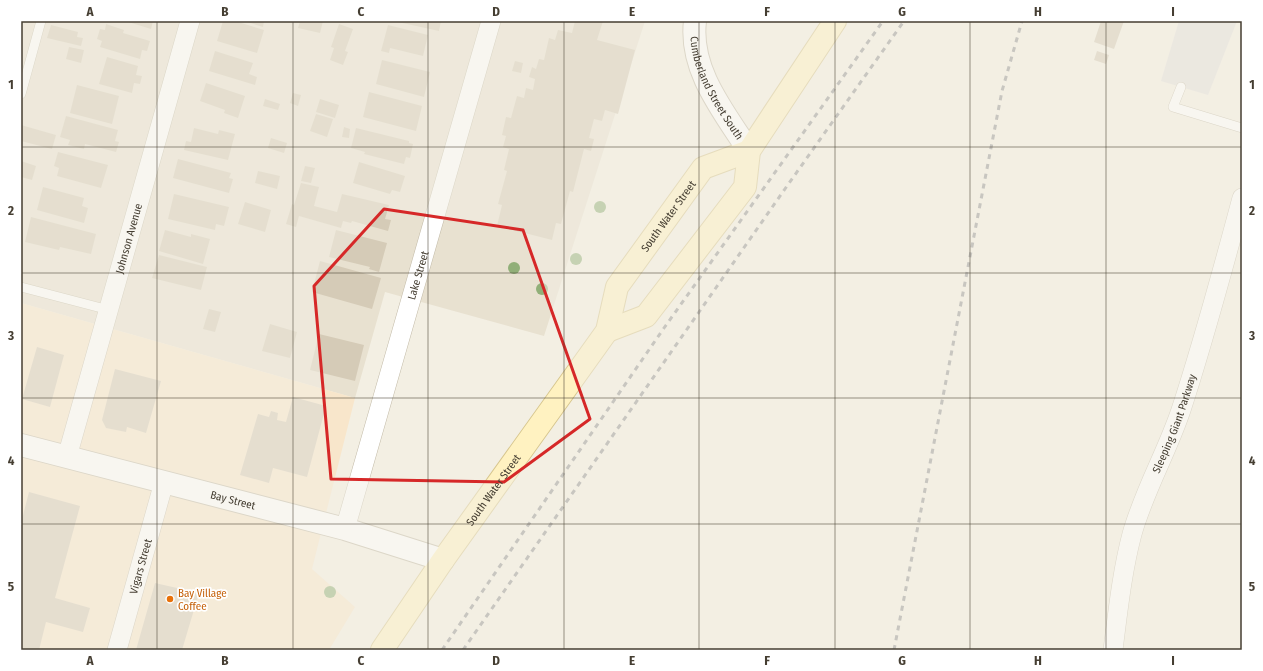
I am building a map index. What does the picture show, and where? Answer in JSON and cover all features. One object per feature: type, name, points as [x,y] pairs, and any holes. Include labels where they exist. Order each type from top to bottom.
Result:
[{"type":"main road","points":[[607,331],[646,316],[745,187],[749,151],[835,21]]},
{"type":"main road","name":"South Water Street","points":[[382,650],[443,560],[607,331],[618,288],[703,168],[749,151]]},
{"type":"street","name":"Johnson Avenue","points":[[67,457],[190,21]]},
{"type":"street","name":"Lake Street","points":[[345,529],[491,21]]},
{"type":"street","name":"Cumberland Street South","points":[[695,21],[694,44],[701,68],[711,92],[749,151]]},
{"type":"street","name":"Sleeping Giant Parkway","points":[[1113,650],[1122,580],[1132,533],[1149,484],[1180,412],[1206,330],[1242,198]]},
{"type":"street","name":"Bay Street","points":[[21,445],[345,529],[443,560]]},
{"type":"street","name":"Vigars Street","points":[[117,650],[164,482]]},
{"type":"lane","points":[[21,94],[41,21]]},
{"type":"lane","points":[[1181,87],[1173,107],[1242,128]]},
{"type":"lane","points":[[21,287],[109,310]]},
{"type":"highlighted area","points":[[384,209],[523,230],[590,419],[504,482],[331,479],[314,286]]},
{"type":"shaded area","points":[[21,21],[645,21],[544,336],[385,292],[355,398],[21,303]]},
{"type":"shaded area","points":[[1179,21],[1237,21],[1208,95],[1161,81]]},
{"type":"shaded area","points":[[21,303],[355,398],[312,569],[355,607],[329,650],[21,650]]},
{"type":"building","points":[[125,21],[153,21],[151,29]]},
{"type":"building","points":[[223,21],[235,21],[264,30],[257,53],[217,41]]},
{"type":"building","points":[[244,21],[264,21],[263,27]]},
{"type":"building","points":[[300,21],[323,21],[320,33],[298,28]]},
{"type":"building","points":[[398,21],[441,21],[439,31]]},
{"type":"building","points":[[575,21],[603,21],[597,40],[635,50],[618,114],[605,110],[602,121],[594,119],[589,138],[594,139],[591,151],[584,149],[573,192],[570,191],[561,224],[556,223],[552,240],[497,226],[502,205],[498,204],[507,171],[504,170],[509,149],[503,147],[506,136],[502,135],[506,117],[511,118],[517,96],[524,98],[526,88],[533,90],[535,79],[529,77],[532,67],[536,69],[539,59],[544,60],[549,38],[555,40],[558,30],[572,33]]},
{"type":"building","points":[[1101,21],[1124,21],[1114,49],[1094,42]]},
{"type":"building","points":[[106,24],[124,30],[123,33],[150,41],[147,51],[142,50],[140,59],[100,47],[102,41],[97,39],[100,29],[105,30]]},
{"type":"building","points":[[339,24],[353,29],[345,51],[348,52],[343,65],[330,60],[334,48],[331,47]]},
{"type":"building","points":[[51,25],[78,32],[77,37],[83,38],[81,46],[47,38]]},
{"type":"building","points":[[388,25],[428,35],[423,56],[390,48],[389,53],[381,51]]},
{"type":"building","points":[[69,47],[84,50],[81,63],[66,59]]},
{"type":"building","points":[[215,51],[253,63],[249,74],[257,77],[255,85],[209,71]]},
{"type":"building","points":[[1097,51],[1109,55],[1106,64],[1094,60]]},
{"type":"building","points":[[107,57],[138,66],[136,75],[142,76],[140,84],[134,83],[132,93],[99,84]]},
{"type":"building","points":[[382,60],[430,72],[424,97],[376,84]]},
{"type":"building","points":[[515,61],[523,63],[521,73],[512,71]]},
{"type":"building","points":[[206,83],[245,96],[238,118],[224,113],[225,110],[200,101]]},
{"type":"building","points":[[77,85],[119,96],[112,124],[70,113]]},
{"type":"building","points":[[369,92],[422,106],[416,131],[363,117]]},
{"type":"building","points":[[293,93],[301,95],[298,106],[290,103]]},
{"type":"building","points":[[265,99],[280,104],[278,110],[263,106]]},
{"type":"building","points":[[320,99],[339,105],[335,118],[316,112]]},
{"type":"building","points":[[316,114],[333,119],[327,137],[310,131]]},
{"type":"building","points":[[66,116],[118,130],[115,141],[119,142],[116,152],[85,144],[84,149],[68,145],[70,140],[60,137]]},
{"type":"building","points":[[21,125],[56,135],[52,149],[21,141]]},
{"type":"building","points":[[344,127],[350,129],[349,138],[342,137]]},
{"type":"building","points":[[194,128],[218,134],[219,130],[235,134],[228,160],[184,150],[186,141],[191,142]]},
{"type":"building","points":[[356,128],[409,141],[409,143],[413,144],[410,158],[406,157],[404,164],[364,154],[365,152],[351,148]]},
{"type":"building","points":[[271,138],[287,143],[284,153],[268,148]]},
{"type":"building","points":[[58,152],[108,165],[101,188],[57,176],[59,168],[54,166]]},
{"type":"building","points":[[178,159],[231,173],[229,178],[233,179],[229,193],[173,178]]},
{"type":"building","points":[[21,161],[36,166],[32,180],[21,177]]},
{"type":"building","points":[[359,162],[405,176],[400,192],[392,190],[390,194],[353,183]]},
{"type":"building","points":[[305,166],[315,168],[311,183],[301,181]]},
{"type":"building","points":[[258,171],[280,176],[277,189],[255,183]]},
{"type":"building","points":[[301,183],[319,187],[314,206],[337,212],[342,194],[389,205],[385,219],[391,220],[388,231],[352,221],[351,223],[343,221],[341,228],[299,216],[296,227],[286,224],[292,204],[294,205]]},
{"type":"building","points":[[43,187],[84,198],[82,206],[88,208],[84,223],[37,210]]},
{"type":"building","points":[[174,194],[229,207],[224,226],[216,224],[215,230],[168,219]]},
{"type":"building","points":[[245,202],[271,210],[265,232],[238,224]]},
{"type":"building","points":[[31,217],[96,234],[91,254],[60,247],[59,250],[25,242]]},
{"type":"building","points":[[165,230],[191,237],[191,234],[210,239],[203,264],[159,251]]},
{"type":"building","points":[[336,230],[387,243],[379,272],[369,269],[370,267],[329,257]]},
{"type":"building","points":[[159,255],[207,267],[201,290],[152,278]]},
{"type":"building","points":[[320,261],[381,278],[372,309],[312,292]]},
{"type":"building","points":[[209,309],[221,312],[215,332],[203,329]]},
{"type":"building","points":[[270,324],[297,332],[290,358],[262,351]]},
{"type":"building","points":[[319,334],[364,345],[355,381],[310,370]]},
{"type":"building","points":[[37,347],[64,355],[50,407],[22,399]]},
{"type":"building","points":[[115,369],[161,381],[146,433],[127,427],[126,432],[106,428],[102,420]]},
{"type":"building","points":[[293,397],[326,406],[307,477],[273,468],[269,483],[240,475],[258,414],[269,417],[271,411],[278,413],[277,420],[286,422]]},
{"type":"building","points":[[29,492],[80,506],[55,598],[90,608],[83,632],[46,622],[39,650],[21,650],[21,523]]},
{"type":"building","points":[[155,583],[199,593],[182,650],[136,650]]},
{"type":"railway","points":[[442,650],[664,328],[883,21]]},
{"type":"railway","points":[[463,650],[904,21]]},
{"type":"railway","points":[[894,650],[1002,91],[1022,21]]},
{"type":"place","name":"Bay Village Coffee","points":[[170,599]]}]
